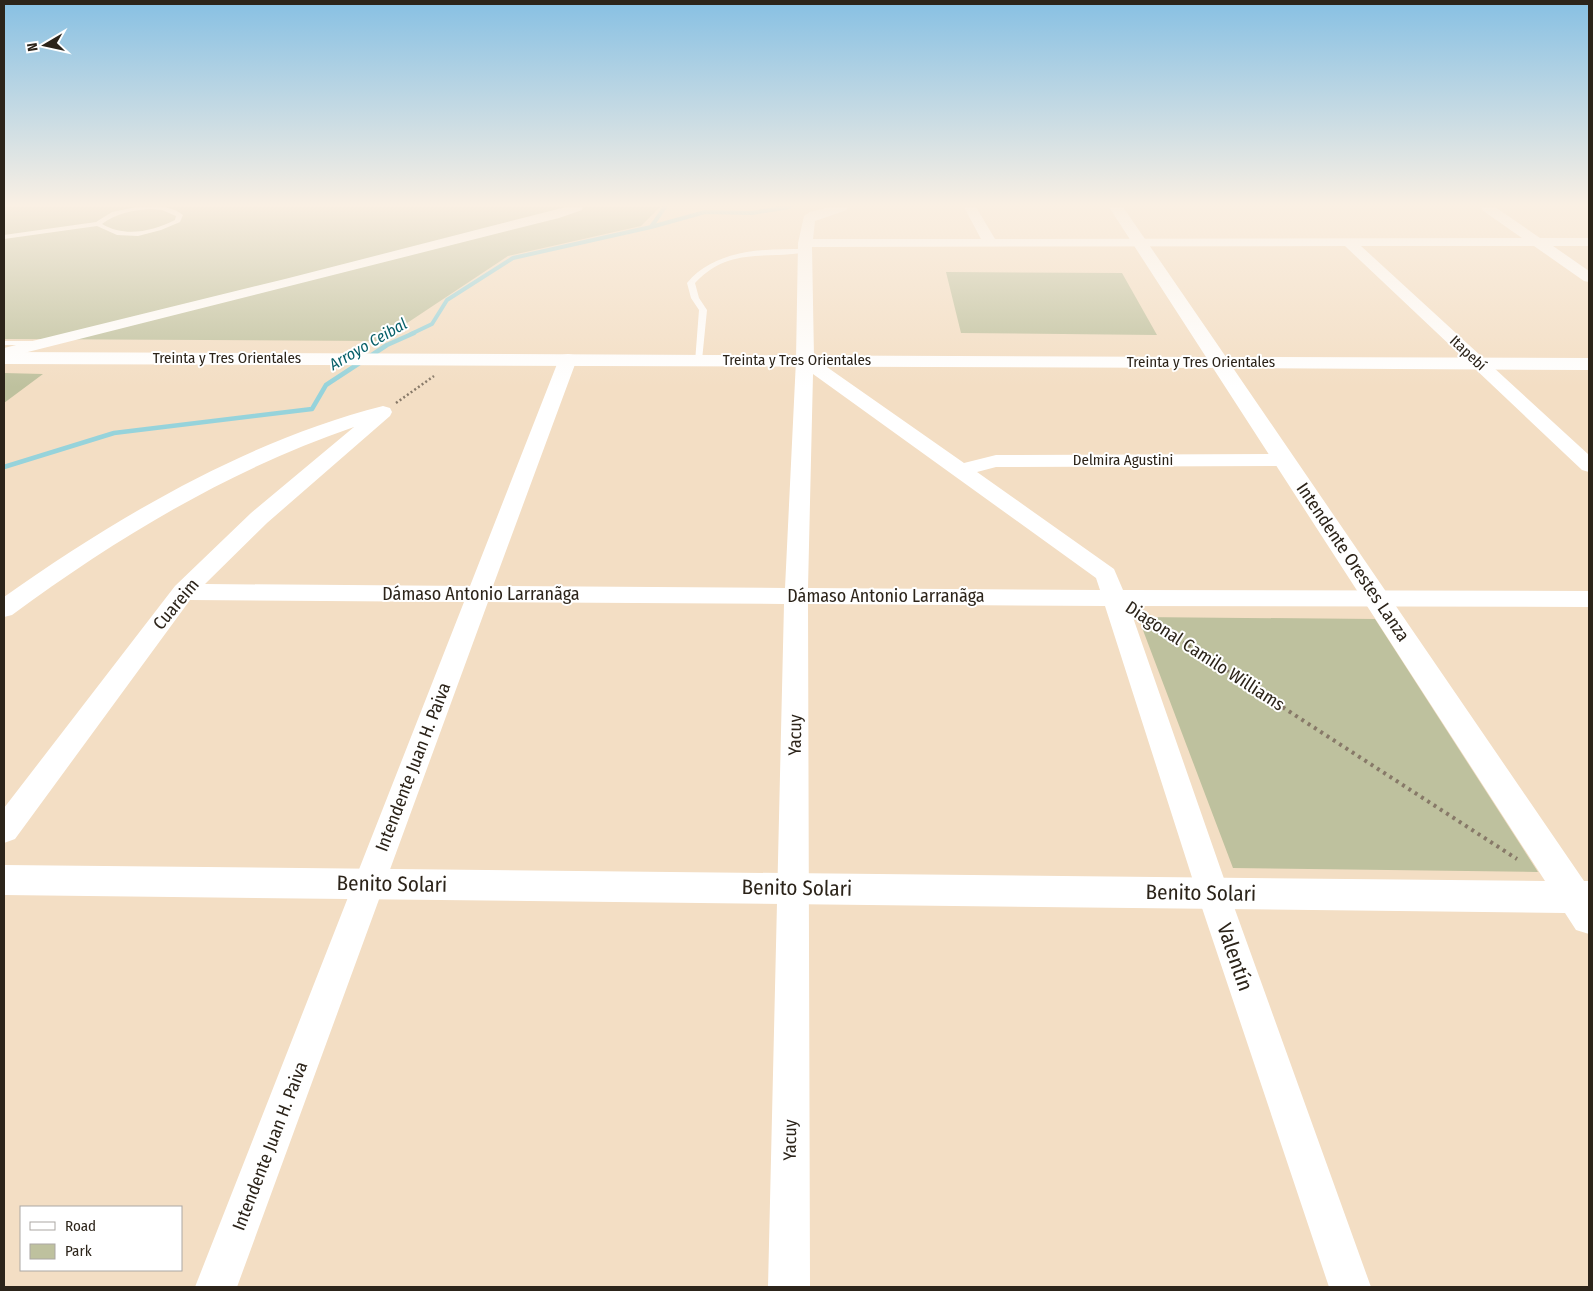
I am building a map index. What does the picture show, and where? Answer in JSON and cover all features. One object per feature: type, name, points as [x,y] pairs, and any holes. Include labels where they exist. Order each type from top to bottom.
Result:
[{"type":"street","points":[[4,353],[353,267]]},
{"type":"street","name":"Yacuy","points":[[788,1287],[796,595],[804,360],[805,267]]},
{"type":"street","name":"Intendente Orestes Lanza","points":[[1157,267],[1284,460],[1585,904]]},
{"type":"street","name":"Itapebí","points":[[1375,267],[1589,466]]},
{"type":"street","points":[[1574,267],[1589,278]]},
{"type":"street","name":"Treinta y Tres Orientales","points":[[4,358],[1589,364]]},
{"type":"street","name":"Intendente Juan H. Paiva","points":[[216,1287],[568,360]]},
{"type":"street","name":"Diagonal Camilo Williams","points":[[804,360],[962,470],[1106,574],[1115,597]]},
{"type":"street","points":[[4,610],[31,588],[117,531],[180,495],[297,441],[383,412]]},
{"type":"street","name":"Cuareim","points":[[4,830],[183,592],[260,518],[383,412]]},
{"type":"street","name":"Delmira Agustini","points":[[962,470],[996,461],[1284,460]]},
{"type":"street","name":"Dámaso Antonio Larranãga","points":[[183,592],[1379,600],[1589,599]]},
{"type":"street","name":"Valentín","points":[[1115,597],[1213,893],[1350,1287]]},
{"type":"street","name":"Benito Solari","points":[[4,880],[1213,893],[1585,904]]},
{"type":"lane","points":[[698,360],[703,310],[696,302],[691,289],[691,283],[696,275],[710,267]]},
{"type":"lane","points":[[4,343],[40,343]]},
{"type":"path","points":[[383,412],[459,359]]},
{"type":"path","name":"Diagonal Camilo Williams","points":[[1115,597],[1525,864]]},
{"type":"green space","points":[[4,267],[491,267],[380,341],[4,339]]},
{"type":"green space","points":[[946,272],[1122,273],[1157,335],[961,333]]},
{"type":"green space","points":[[4,373],[43,374],[4,403]]},
{"type":"green space","points":[[1138,617],[1375,619],[1538,872],[1233,868]]},
{"type":"waterway","name":"Arroyo Ceibal","points":[[411,334],[432,324],[447,300],[498,267]]},
{"type":"waterway","name":"Arroyo Ceibal","points":[[4,467],[114,433],[312,409],[326,385],[387,345],[414,333]]}]
